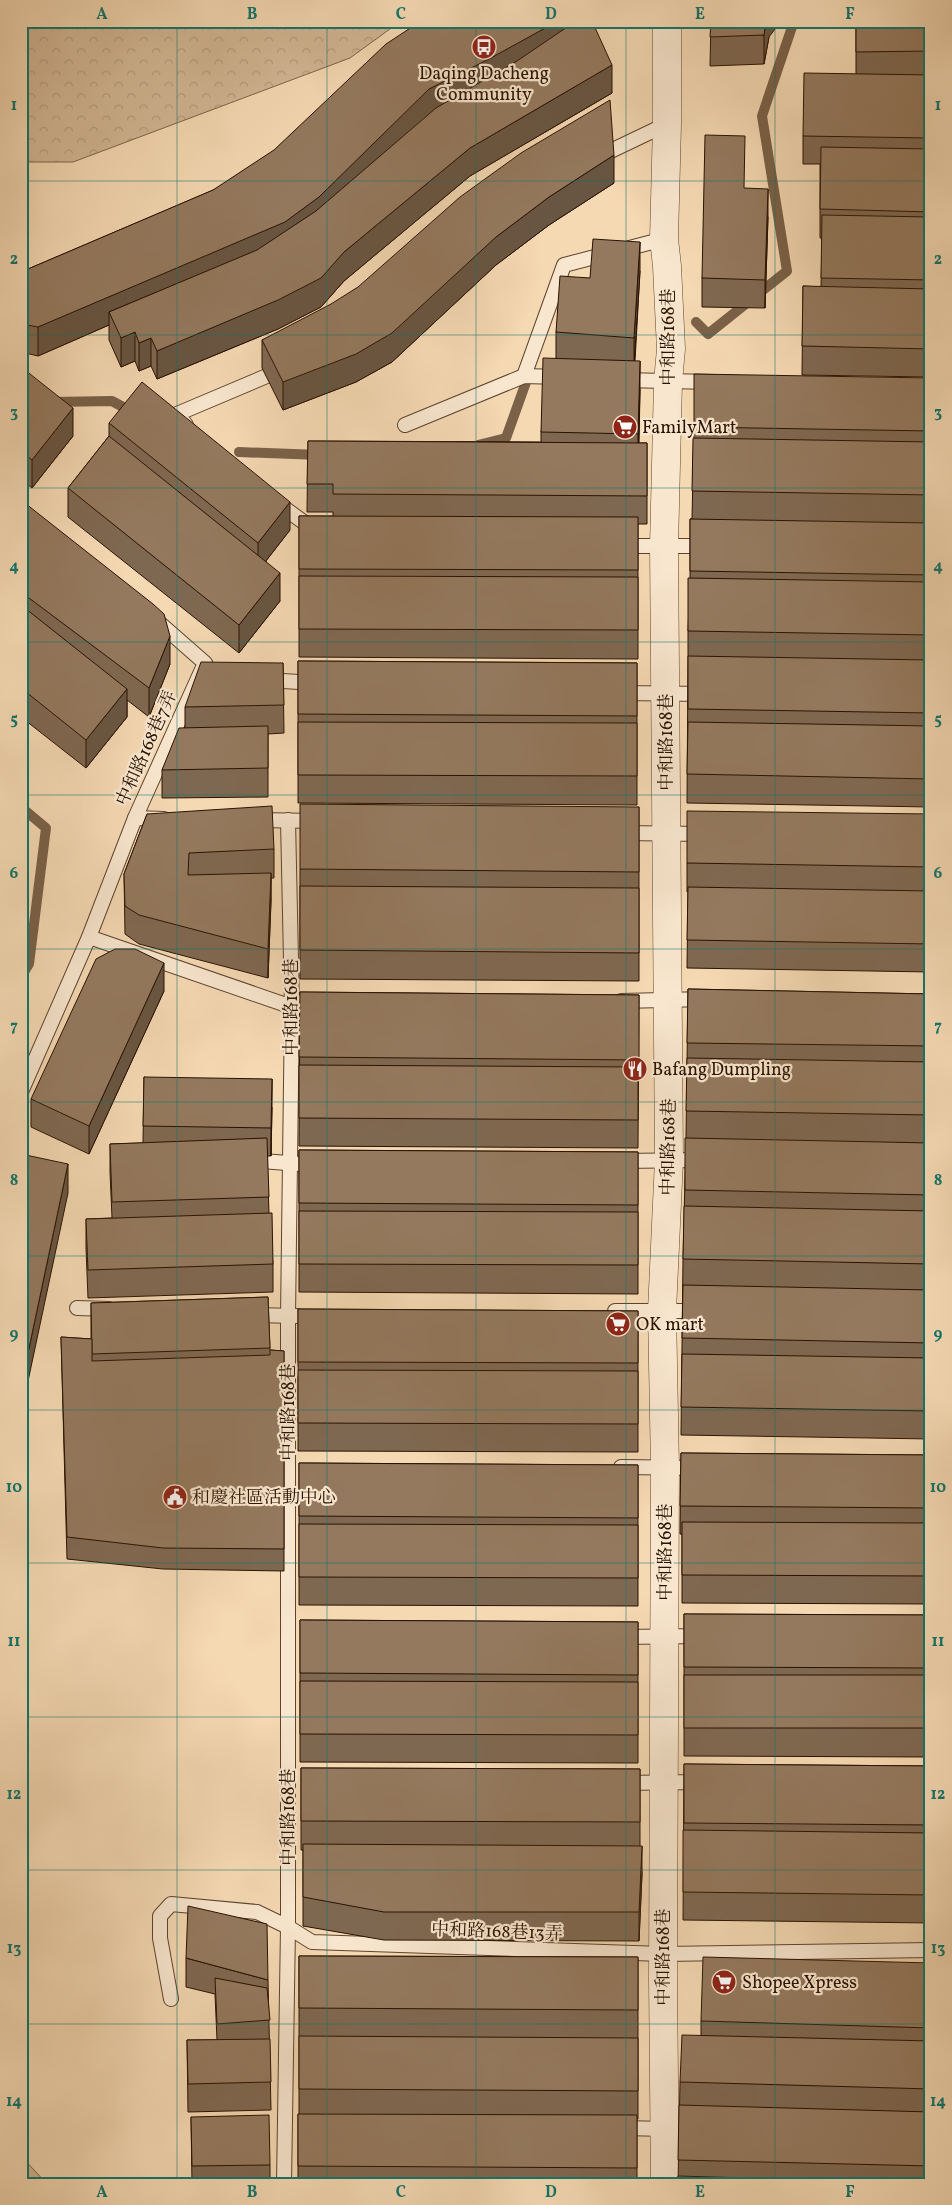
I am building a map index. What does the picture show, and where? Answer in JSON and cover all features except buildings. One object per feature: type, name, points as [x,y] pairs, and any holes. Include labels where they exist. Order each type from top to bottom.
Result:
[{"type":"street","name":"中和路168巷","points":[[665,2184],[674,2129],[663,1954],[665,1468],[662,1311],[669,1160],[664,547],[668,382],[671,349],[668,266],[664,239],[667,21]]},
{"type":"lane","points":[[587,162],[667,124]]},
{"type":"lane","points":[[524,376],[564,266],[664,239]]},
{"type":"lane","points":[[195,437],[176,414],[295,364]]},
{"type":"lane","points":[[405,425],[524,376],[571,377]]},
{"type":"lane","points":[[610,379],[725,382]]},
{"type":"lane","points":[[261,491],[316,531],[326,532]]},
{"type":"lane","points":[[608,546],[724,545]]},
{"type":"lane","name":"中和路168巷7弄","points":[[21,1092],[89,936],[135,818],[209,664],[146,611]]},
{"type":"lane","points":[[252,676],[270,681],[330,683]]},
{"type":"lane","points":[[606,693],[724,694]]},
{"type":"lane","points":[[135,818],[182,819]]},
{"type":"lane","points":[[240,820],[338,822]]},
{"type":"lane","name":"中和路168巷","points":[[284,2184],[289,2119],[288,1927],[293,1778],[293,1474],[288,1316],[292,1007],[288,820]]},
{"type":"lane","points":[[607,833],[716,834]]},
{"type":"lane","points":[[89,936],[292,1007],[312,1007]]},
{"type":"lane","points":[[608,1001],[716,999]]},
{"type":"lane","points":[[232,1159],[310,1164]]},
{"type":"lane","points":[[609,1161],[718,1160]]},
{"type":"lane","points":[[78,1308],[125,1310]]},
{"type":"lane","points":[[602,1311],[712,1311]]},
{"type":"lane","points":[[240,1314],[308,1316]]},
{"type":"lane","points":[[610,1466],[714,1468]]},
{"type":"lane","points":[[605,1636],[714,1636]]},
{"type":"lane","points":[[604,1783],[663,1784],[713,1781]]},
{"type":"lane","name":"中和路168巷13弄","points":[[171,1999],[160,1938],[160,1916],[171,1904],[257,1912],[288,1927],[312,1942],[663,1954],[931,1950]]},
{"type":"lane","points":[[606,2128],[674,2129]]},
{"type":"green space","points":[[21,21],[401,21],[350,58],[73,162],[21,162]]},
{"type":"green space","points":[[21,2156],[47,2184],[21,2184]]},
{"type":"waterway","points":[[696,322],[708,334],[787,271],[762,116],[794,21]]},
{"type":"waterway","points":[[478,445],[506,438],[530,371]]},
{"type":"waterway","points":[[52,402],[112,401],[134,413]]},
{"type":"waterway","points":[[239,452],[320,455]]},
{"type":"waterway","points":[[21,807],[46,828],[29,964],[21,977]]},
{"type":"place","name":"Daqing Dacheng Community","points":[[484,47]]},
{"type":"place","name":"FamilyMart","points":[[625,427]]},
{"type":"place","name":"Bafang Dumpling","points":[[635,1069]]},
{"type":"place","name":"OK mart","points":[[618,1324]]},
{"type":"place","name":"和慶社區活動中心","points":[[175,1497]]},
{"type":"place","name":"Shopee Xpress","points":[[724,1982]]}]
